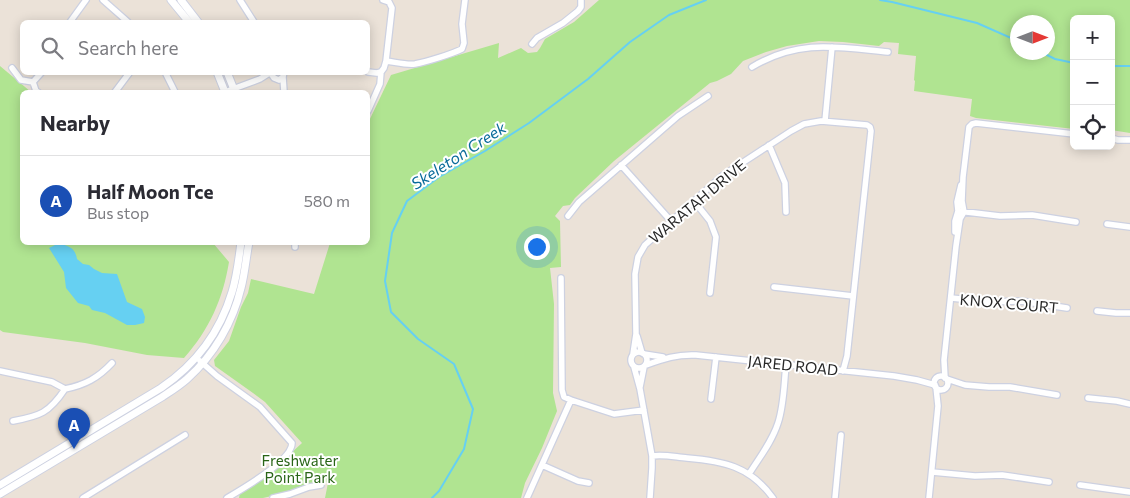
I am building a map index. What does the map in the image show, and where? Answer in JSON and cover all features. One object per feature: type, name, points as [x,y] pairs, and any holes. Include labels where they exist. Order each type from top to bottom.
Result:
[{"type":"street","points":[[71,20],[86,0]]},
{"type":"street","points":[[103,0],[126,20]]},
{"type":"street","points":[[171,0],[187,20]]},
{"type":"street","points":[[181,0],[196,20]]},
{"type":"street","points":[[240,0],[253,20]]},
{"type":"street","points":[[386,61],[416,64],[460,50],[464,43],[462,24],[465,0]]},
{"type":"street","points":[[370,106],[380,84],[381,72],[386,61],[392,11],[392,6],[388,1]]},
{"type":"street","points":[[532,44],[537,38],[578,11],[581,7],[581,2]]},
{"type":"street","points":[[752,67],[769,57],[807,47],[832,46],[888,52]]},
{"type":"street","points":[[825,121],[832,46]]},
{"type":"street","points":[[12,68],[22,80],[34,82]]},
{"type":"street","points":[[370,72],[381,72]]},
{"type":"street","points":[[34,82],[40,75]]},
{"type":"street","points":[[116,90],[128,75]]},
{"type":"street","points":[[166,75],[174,90]]},
{"type":"street","points":[[218,75],[224,90]]},
{"type":"street","points":[[228,75],[234,90],[260,78],[279,75],[284,90]]},
{"type":"street","points":[[34,82],[36,90]]},
{"type":"street","points":[[568,216],[579,202],[678,116],[708,96]]},
{"type":"street","name":"WARATAH DRIVE","points":[[633,354],[636,334],[635,274],[638,257],[645,245],[722,176],[769,144],[804,124],[825,121],[864,125],[870,127],[871,131],[845,371]]},
{"type":"street","points":[[938,406],[944,388],[948,383],[944,360],[968,131],[971,125],[976,123],[1070,134]]},
{"type":"street","points":[[1115,137],[1130,140]]},
{"type":"street","points":[[769,144],[785,183],[786,212]]},
{"type":"street","points":[[622,165],[671,221]]},
{"type":"street","points":[[694,201],[710,221],[716,237],[710,293]]},
{"type":"street","points":[[961,212],[1000,216],[1032,215],[1076,222]]},
{"type":"street","points":[[1107,224],[1130,227]]},
{"type":"street","points":[[0,494],[162,397],[186,380],[214,335],[227,308],[236,278],[241,245]]},
{"type":"street","points":[[0,485],[161,388],[199,361],[216,345],[236,304],[244,274],[248,245]]},
{"type":"street","points":[[561,278],[562,390],[564,397],[614,414],[644,410]]},
{"type":"street","points":[[774,287],[853,296]]},
{"type":"street","name":"KNOX COURT","points":[[951,298],[991,302],[1021,301],[1067,308]]},
{"type":"street","points":[[1097,311],[1130,313]]},
{"type":"street","name":"WARATAH DRIVE","points":[[636,334],[643,353]]},
{"type":"street","points":[[640,389],[647,361],[643,353],[638,352],[633,354],[631,361],[640,389],[652,456],[650,498]]},
{"type":"street","name":"JARED ROAD","points":[[643,353],[668,357],[690,355],[716,357],[894,376],[936,386]]},
{"type":"street","name":"JARED ROAD","points":[[645,366],[668,357]]},
{"type":"street","points":[[711,399],[716,357]]},
{"type":"street","points":[[929,498],[938,406],[934,381],[944,360]]},
{"type":"street","points":[[199,361],[260,407],[292,443],[289,452],[265,474],[232,497]]},
{"type":"street","points":[[13,421],[41,414],[55,404],[65,389],[80,385],[101,374],[112,363]]},
{"type":"street","points":[[749,474],[772,438],[778,422],[782,406],[786,365]]},
{"type":"street","points":[[634,367],[645,366]]},
{"type":"street","points":[[0,371],[52,382],[65,389]]},
{"type":"street","points":[[937,377],[942,376],[965,385]]},
{"type":"street","name":"JARED ROAD","points":[[917,380],[937,377]]},
{"type":"street","points":[[936,386],[940,389],[965,385],[1010,387],[1057,395]]},
{"type":"street","points":[[1088,398],[1130,404]]},
{"type":"street","points":[[527,498],[571,400]]},
{"type":"street","points":[[83,498],[185,435]]},
{"type":"street","points":[[835,498],[841,435]]},
{"type":"street","points":[[652,456],[662,455],[714,461],[734,466],[749,474],[773,498]]},
{"type":"street","points":[[542,465],[578,481],[588,483]]},
{"type":"street","points":[[932,472],[975,476],[1002,475],[1049,482]]},
{"type":"street","points":[[273,498],[290,494],[309,486],[322,485]]},
{"type":"street","points":[[1080,485],[1130,492]]},
{"type":"green space","name":"Freshwater Point Park","points":[[599,0],[1130,0],[1130,133],[1115,131],[1115,15],[1070,15],[1070,129],[976,118],[970,116],[972,99],[914,91],[916,56],[898,54],[899,43],[884,42],[879,46],[819,41],[787,46],[743,61],[731,74],[710,83],[614,161],[570,205],[563,206],[555,216],[560,221],[561,267],[550,268],[554,304],[553,393],[557,411],[525,483],[521,498],[325,498],[328,483],[322,480],[285,493],[263,498],[239,498],[240,493],[266,476],[302,443],[265,402],[215,366],[214,360],[229,341],[248,293],[251,279],[314,294],[329,245],[370,245],[370,119],[391,75],[499,43],[498,58],[521,48],[528,53],[537,52],[545,39],[574,22]]},
{"type":"green space","points":[[0,66],[29,90],[20,90],[20,245],[215,245],[229,262],[223,289],[214,313],[201,336],[184,358],[147,355],[0,330]]},
{"type":"water","points":[[55,245],[64,245],[73,250],[77,259],[83,264],[89,265],[102,273],[117,274],[127,302],[142,309],[145,317],[144,323],[127,325],[105,313],[92,310],[89,306],[78,303],[66,288],[64,272],[49,248]]},
{"type":"waterway","name":"Skeleton Creek","points":[[432,498],[439,491],[464,449],[473,409],[454,364],[418,339],[391,312],[385,281],[392,233],[407,201],[439,177],[529,123],[588,79],[630,42],[669,15],[706,0]]},
{"type":"waterway","name":"Skeleton Creek","points":[[880,0],[977,23],[1010,37]]},
{"type":"waterway","name":"Skeleton Creek","points":[[1055,59],[1070,62]]},
{"type":"waterway","name":"Skeleton Creek","points":[[1115,66],[1130,66]]},
{"type":"place","name":"Half Moon Tce","points":[[74,449]]}]
